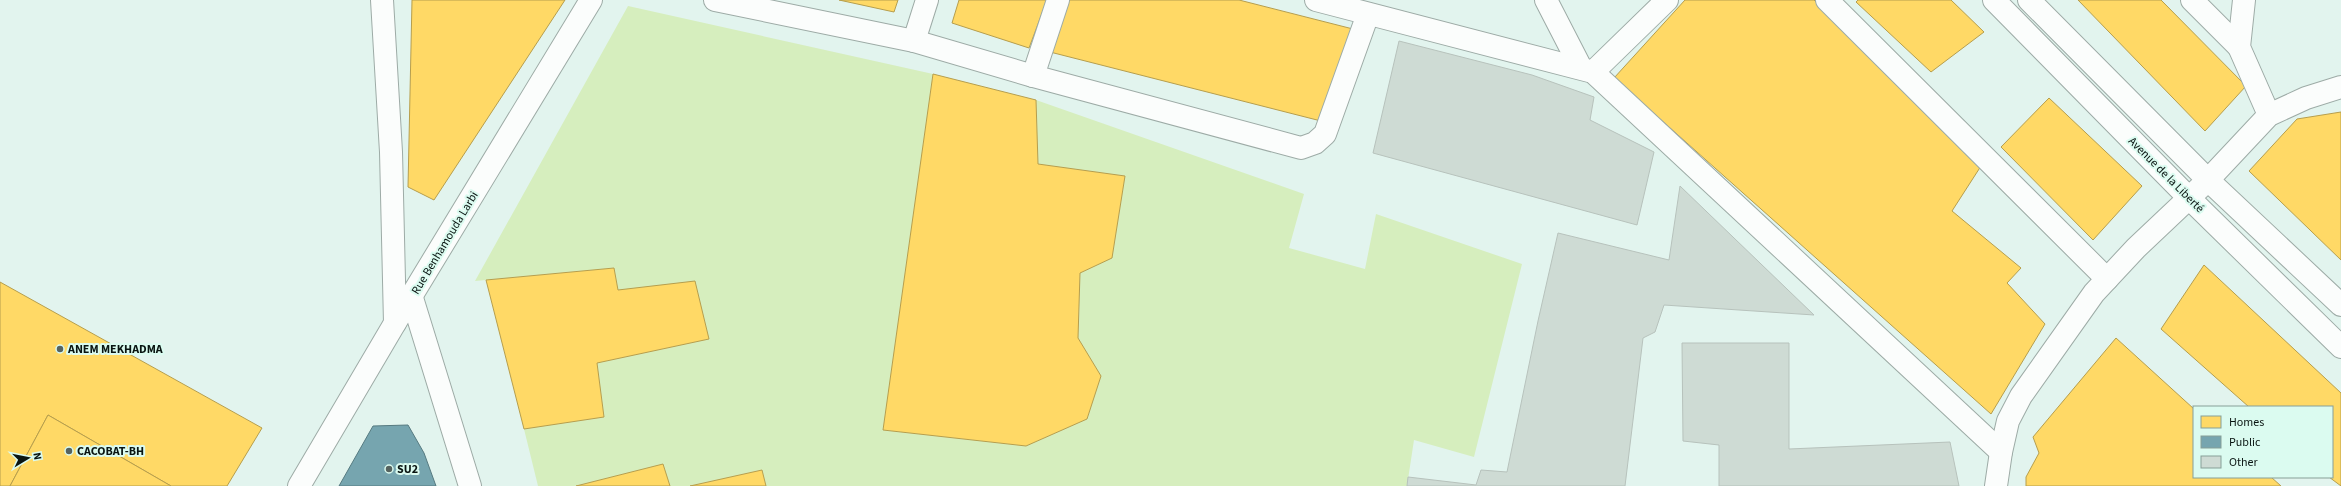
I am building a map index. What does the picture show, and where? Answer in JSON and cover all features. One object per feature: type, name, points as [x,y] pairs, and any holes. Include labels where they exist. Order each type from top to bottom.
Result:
[{"type":"street","points":[[382,0],[391,152],[395,323]]},
{"type":"street","name":"Rue Benhamouda Larbi","points":[[299,486],[395,323],[412,298],[591,0]]},
{"type":"street","points":[[715,0],[914,41],[1033,76],[1301,148],[1315,143],[1325,134],[1368,14]]},
{"type":"street","points":[[914,41],[927,0]]},
{"type":"street","points":[[1033,76],[1058,0]]},
{"type":"street","points":[[1316,0],[1587,70]]},
{"type":"street","points":[[1546,0],[1587,70],[2001,452]]},
{"type":"street","points":[[1587,70],[1667,0]]},
{"type":"street","points":[[1828,0],[2107,280]]},
{"type":"street","name":"Avenue de la Liberté","points":[[1994,0],[2189,198],[2341,347]]},
{"type":"street","points":[[2029,0],[2208,180],[2341,305]]},
{"type":"street","points":[[2192,0],[2240,47],[2269,115]]},
{"type":"street","points":[[2240,47],[2244,0]]},
{"type":"street","points":[[1996,486],[2001,452],[2008,421],[2021,396],[2094,293],[2136,248],[2208,180],[2269,115],[2306,98],[2341,87]]},
{"type":"street","points":[[412,298],[470,486]]},
{"type":"green space","points":[[628,6],[933,74],[883,430],[1026,446],[1087,419],[1101,376],[1078,338],[1080,273],[1112,258],[1125,176],[1038,164],[1036,100],[1304,194],[1289,248],[1365,269],[1376,214],[1522,264],[1474,457],[1414,440],[1407,486],[766,486],[762,470],[690,486],[670,486],[663,464],[576,486],[538,486],[524,429],[604,417],[597,363],[709,339],[695,282],[618,290],[614,268],[475,281]]},
{"type":"building: Homes","points":[[412,0],[565,0],[434,200],[408,187]]},
{"type":"building: Homes","points":[[839,0],[898,0],[894,12]]},
{"type":"building: Homes","points":[[959,0],[1047,0],[1029,48],[952,23]]},
{"type":"building: Homes","points":[[1068,0],[1239,0],[1353,29],[1321,121],[1050,52]]},
{"type":"building: Homes","points":[[1685,0],[1814,0],[1981,166],[1952,211],[2021,268],[2007,283],[2045,324],[1991,414],[1614,78]]},
{"type":"building: Homes","points":[[1858,0],[1951,0],[1984,32],[1931,72],[1856,2]]},
{"type":"building: Homes","points":[[2078,0],[2161,0],[2246,86],[2205,131]]},
{"type":"building: Homes","points":[[933,74],[1036,100],[1038,164],[1125,176],[1112,258],[1080,273],[1078,338],[1101,376],[1087,419],[1026,446],[883,430]]},
{"type":"building: Homes","points":[[2049,98],[2142,186],[2093,240],[2001,147]]},
{"type":"building: Homes","points":[[2341,112],[2341,260],[2249,171],[2297,119]]},
{"type":"building: Homes","points":[[2204,265],[2341,393],[2341,486],[2330,478],[2333,478],[2333,406],[2248,406],[2161,329]]},
{"type":"building: Homes","points":[[614,268],[618,290],[695,281],[709,339],[597,363],[604,417],[524,429],[486,280]]},
{"type":"building: Homes","name":"ANEM MEKHADMA","points":[[0,282],[262,428],[227,486],[171,486],[48,415],[10,486],[0,486]]},
{"type":"building: Homes","points":[[2116,338],[2193,408],[2193,478],[2272,478],[2281,486],[2026,486],[2026,477],[2039,453],[2033,437]]},
{"type":"building: Homes","name":"CACOBAT-BH","points":[[48,415],[171,486],[10,486]]},
{"type":"building: Homes","points":[[663,464],[670,486],[576,486]]},
{"type":"building: Homes","points":[[762,470],[766,486],[690,486]]},
{"type":"building: Public","name":"SU2","points":[[408,425],[424,453],[436,486],[339,486],[373,426]]},
{"type":"building: Other","points":[[1399,41],[1532,75],[1594,97],[1590,120],[1654,152],[1637,225],[1373,153]]},
{"type":"building: Other","points":[[1680,186],[1814,315],[1664,305],[1655,332],[1643,338],[1625,486],[1407,486],[1408,477],[1476,485],[1481,470],[1507,472],[1558,233],[1669,260]]},
{"type":"building: Other","points":[[1682,343],[1789,343],[1789,449],[1950,442],[1959,486],[1719,486],[1719,445],[1683,441]]},
{"type":"place","name":"ANEM MEKHADMA","points":[[60,349]]},
{"type":"place","name":"CACOBAT-BH","points":[[69,451]]},
{"type":"place","name":"SU2","points":[[389,469]]}]
